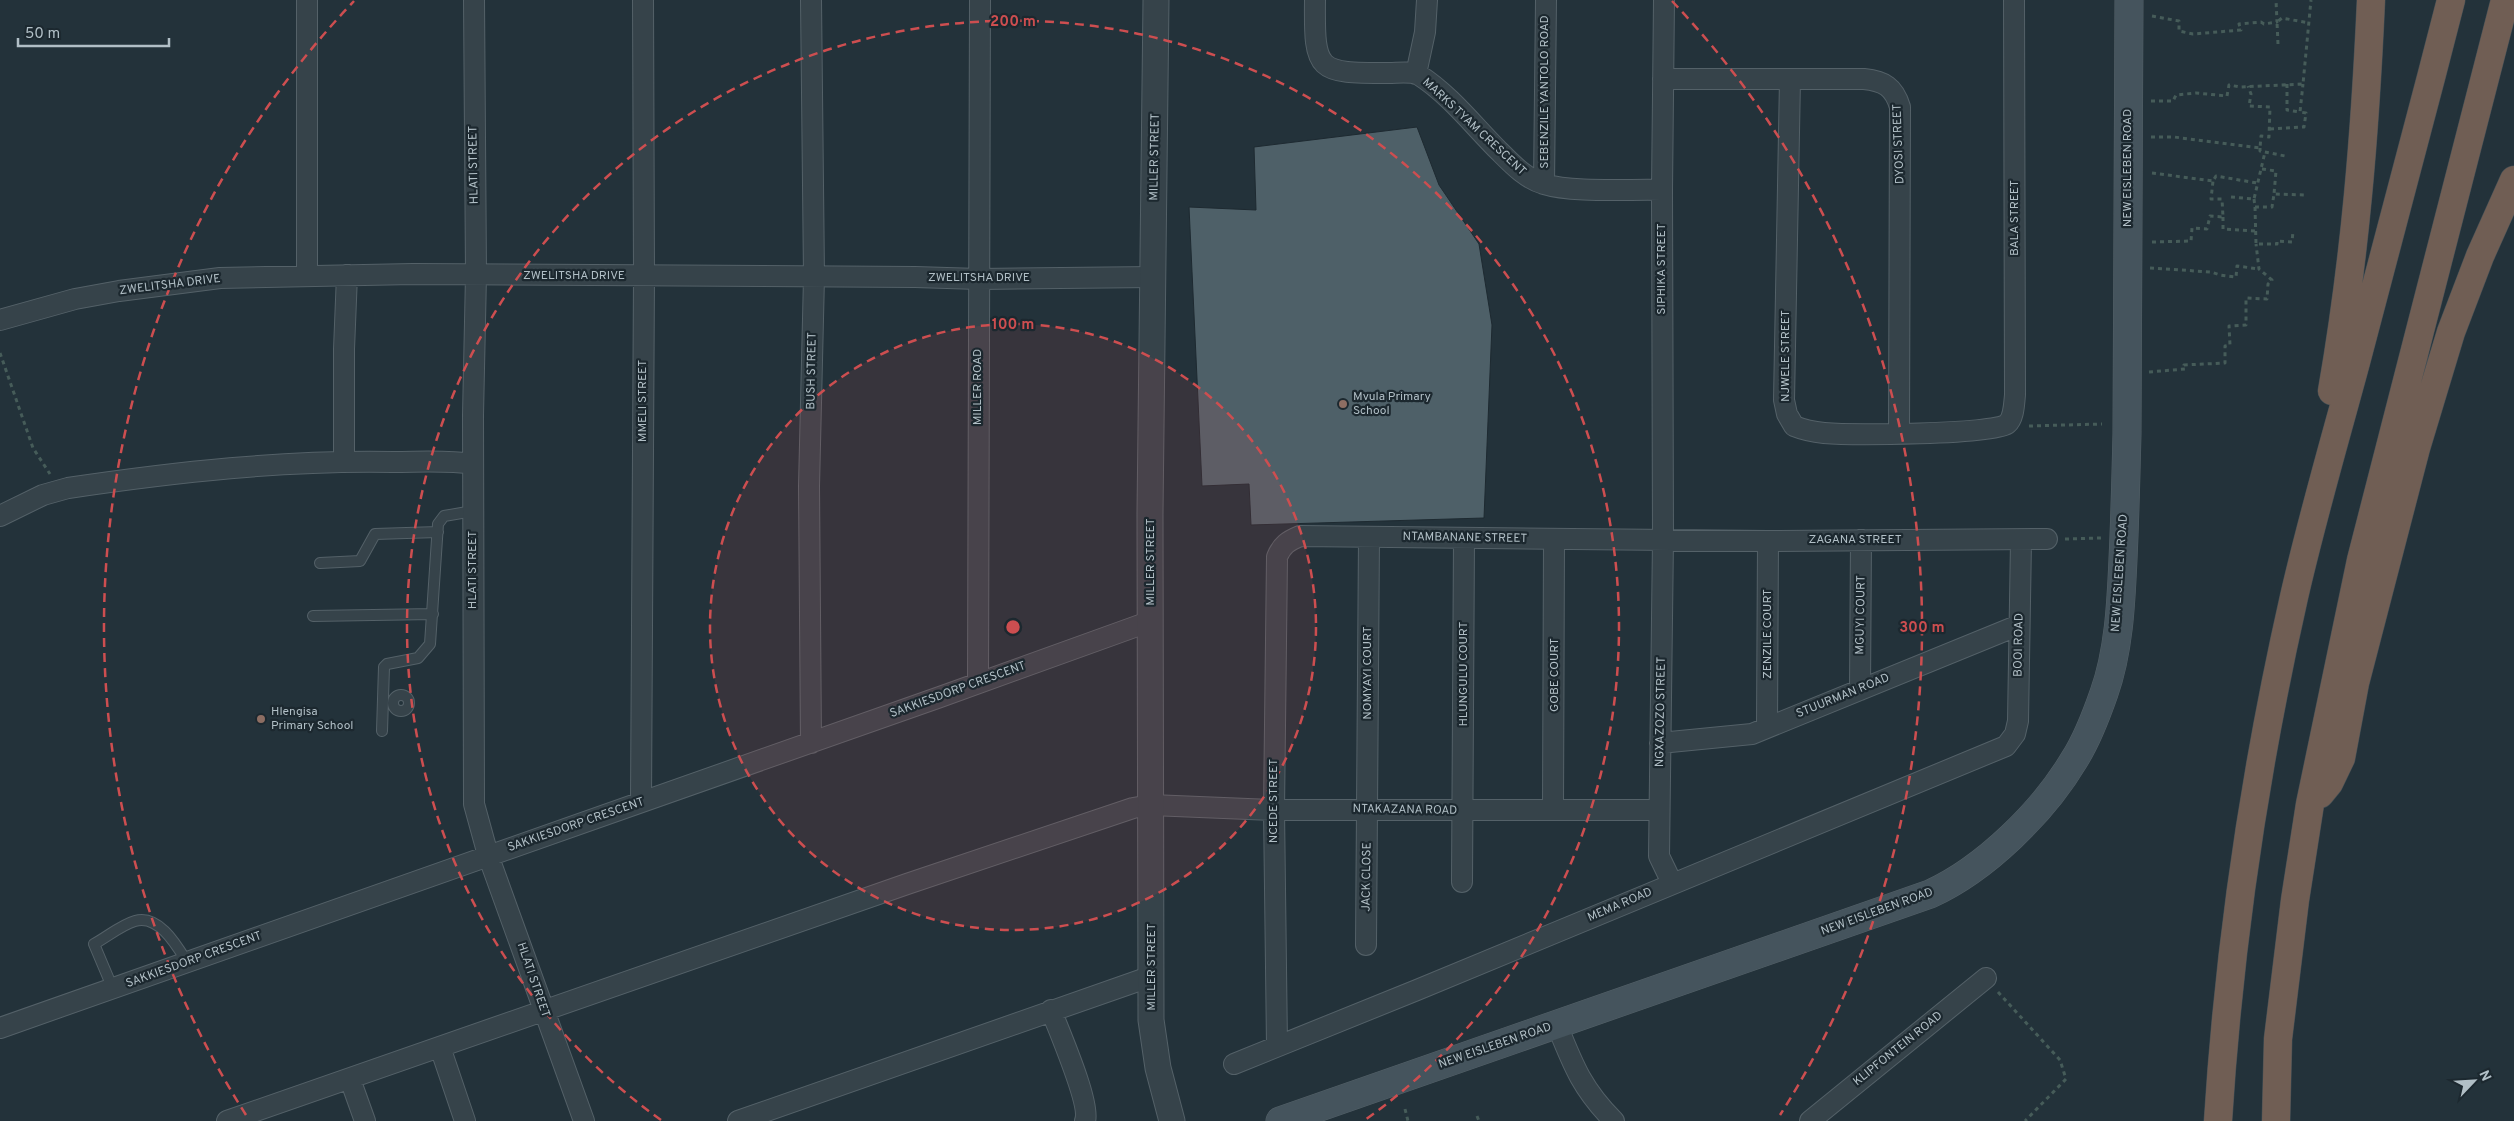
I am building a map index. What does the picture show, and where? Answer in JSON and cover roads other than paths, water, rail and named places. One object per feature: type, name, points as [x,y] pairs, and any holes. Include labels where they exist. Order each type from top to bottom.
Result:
[{"type":"highway","points":[[2309,539],[2355,241],[2366,107],[2371,0]]},
{"type":"highway","points":[[2218,1121],[2222,1058],[2234,942],[2249,835],[2266,734],[2294,595],[2452,0]]},
{"type":"highway","points":[[2276,1121],[2278,1039],[2295,900],[2310,804],[2361,560],[2505,0]]},
{"type":"highway","points":[[2310,804],[2329,783],[2340,758],[2355,683],[2416,448],[2451,332],[2480,256],[2514,180]]},
{"type":"main road","name":"NEW EISLEBEN ROAD","points":[[1280,1121],[1940,889],[1984,859],[2026,822],[2059,782],[2075,759],[2104,692],[2114,651],[2120,603],[2127,426],[2129,0]]},
{"type":"street","points":[[307,0],[307,274]]},
{"type":"street","name":"HLATI STREET","points":[[474,0],[476,275],[473,464],[474,804],[488,855],[584,1121]]},
{"type":"street","name":"MMELI STREET","points":[[641,802],[644,276],[643,0]]},
{"type":"street","name":"BUSH STREET","points":[[811,0],[814,277],[810,486],[811,742]]},
{"type":"street","name":"MILLER ROAD","points":[[978,683],[980,0]]},
{"type":"street","name":"MILLER STREET","points":[[1156,0],[1151,621],[1152,976],[1154,1044],[1172,1121]]},
{"type":"street","name":"MARKS TYAM CRESCENT","points":[[1315,0],[1314,42],[1318,56],[1324,63],[1341,73],[1416,74],[1439,91],[1514,166],[1529,178],[1544,184],[1563,188],[1662,190]]},
{"type":"street","points":[[1416,74],[1425,32],[1427,0]]},
{"type":"street","name":"SEBENZILE YANTOLO ROAD","points":[[1544,184],[1546,0]]},
{"type":"street","name":"SIPHIKA STREET","points":[[1663,539],[1662,190],[1664,0]]},
{"type":"street","name":"BALA STREET","points":[[2003,425],[2015,395],[2014,0]]},
{"type":"street","name":"DYOSI STREET","points":[[1663,79],[1875,80],[1891,88],[1900,107],[1899,433]]},
{"type":"street","name":"NJWELE STREET","points":[[1790,79],[1784,400],[1787,414],[1794,426],[1825,434],[1899,433],[2003,425]]},
{"type":"street","name":"ZWELITSHA DRIVE","points":[[0,320],[76,300],[161,284],[220,278],[307,274],[979,279],[1153,277]]},
{"type":"street","points":[[344,461],[344,350],[347,275]]},
{"type":"street","points":[[0,516],[43,495],[68,488],[290,462],[344,461],[473,464]]},
{"type":"street","name":"NTAMBANANE STREET","points":[[1277,557],[1282,546],[1300,536],[1663,539]]},
{"type":"street","name":"NOMYAYI COURT","points":[[1368,809],[1369,537]]},
{"type":"street","name":"HLUNGULU COURT","points":[[1462,882],[1464,538]]},
{"type":"street","name":"GOBE COURT","points":[[1553,810],[1554,539]]},
{"type":"street","name":"ZAGANA STREET","points":[[1663,539],[1768,541],[2022,541],[2047,539]]},
{"type":"street","name":"NGXAZOZO STREET","points":[[1663,539],[1659,856],[1672,883]]},
{"type":"street","name":"MGUYI COURT","points":[[1860,690],[1861,540]]},
{"type":"street","name":"ZENZILE COURT","points":[[1767,726],[1768,541]]},
{"type":"street","name":"BOOI ROAD","points":[[2006,746],[2015,734],[2018,721],[2022,541]]},
{"type":"street","name":"NCEDE STREET","points":[[1277,557],[1274,810],[1277,1046]]},
{"type":"street","name":"SAKKIESDORP CRESCENT","points":[[0,1028],[1151,621]]},
{"type":"street","name":"STUURMAN ROAD","points":[[1660,742],[1752,734],[1767,726],[2020,625]]},
{"type":"street","name":"MEMA ROAD","points":[[1234,1064],[2006,746]]},
{"type":"street","points":[[227,1121],[268,1114],[350,1079],[440,1047],[1116,813],[1151,805]]},
{"type":"street","name":"NTAKAZANA ROAD","points":[[1151,805],[1274,810],[1659,810]]},
{"type":"street","name":"JACK CLOSE","points":[[1366,946],[1368,809]]},
{"type":"street","points":[[738,1121],[1152,976]]},
{"type":"street","name":"KLIPFONTEIN ROAD","points":[[1810,1121],[1986,978]]},
{"type":"street","points":[[1052,1010],[1083,1097],[1088,1114],[1085,1121]]},
{"type":"street","points":[[1557,1025],[1576,1074],[1601,1108],[1614,1121]]},
{"type":"street","points":[[440,1047],[465,1121]]},
{"type":"street","points":[[350,1079],[365,1121]]},
{"type":"lane","points":[[382,731],[388,702],[383,671],[385,665],[414,660],[423,655],[432,636],[438,524],[444,516],[473,511]]},
{"type":"lane","points":[[320,563],[360,561],[375,534],[438,532]]},
{"type":"lane","points":[[313,616],[433,614]]},
{"type":"lane","points":[[388,702],[402,695],[413,704]]},
{"type":"lane","points":[[113,989],[94,944],[136,920],[146,921],[162,929],[187,962]]},
{"type":"place","name":"Mvula Primary School","points":[[1343,404]]},
{"type":"place","name":"Hlengisa Primary School","points":[[261,719]]}]
